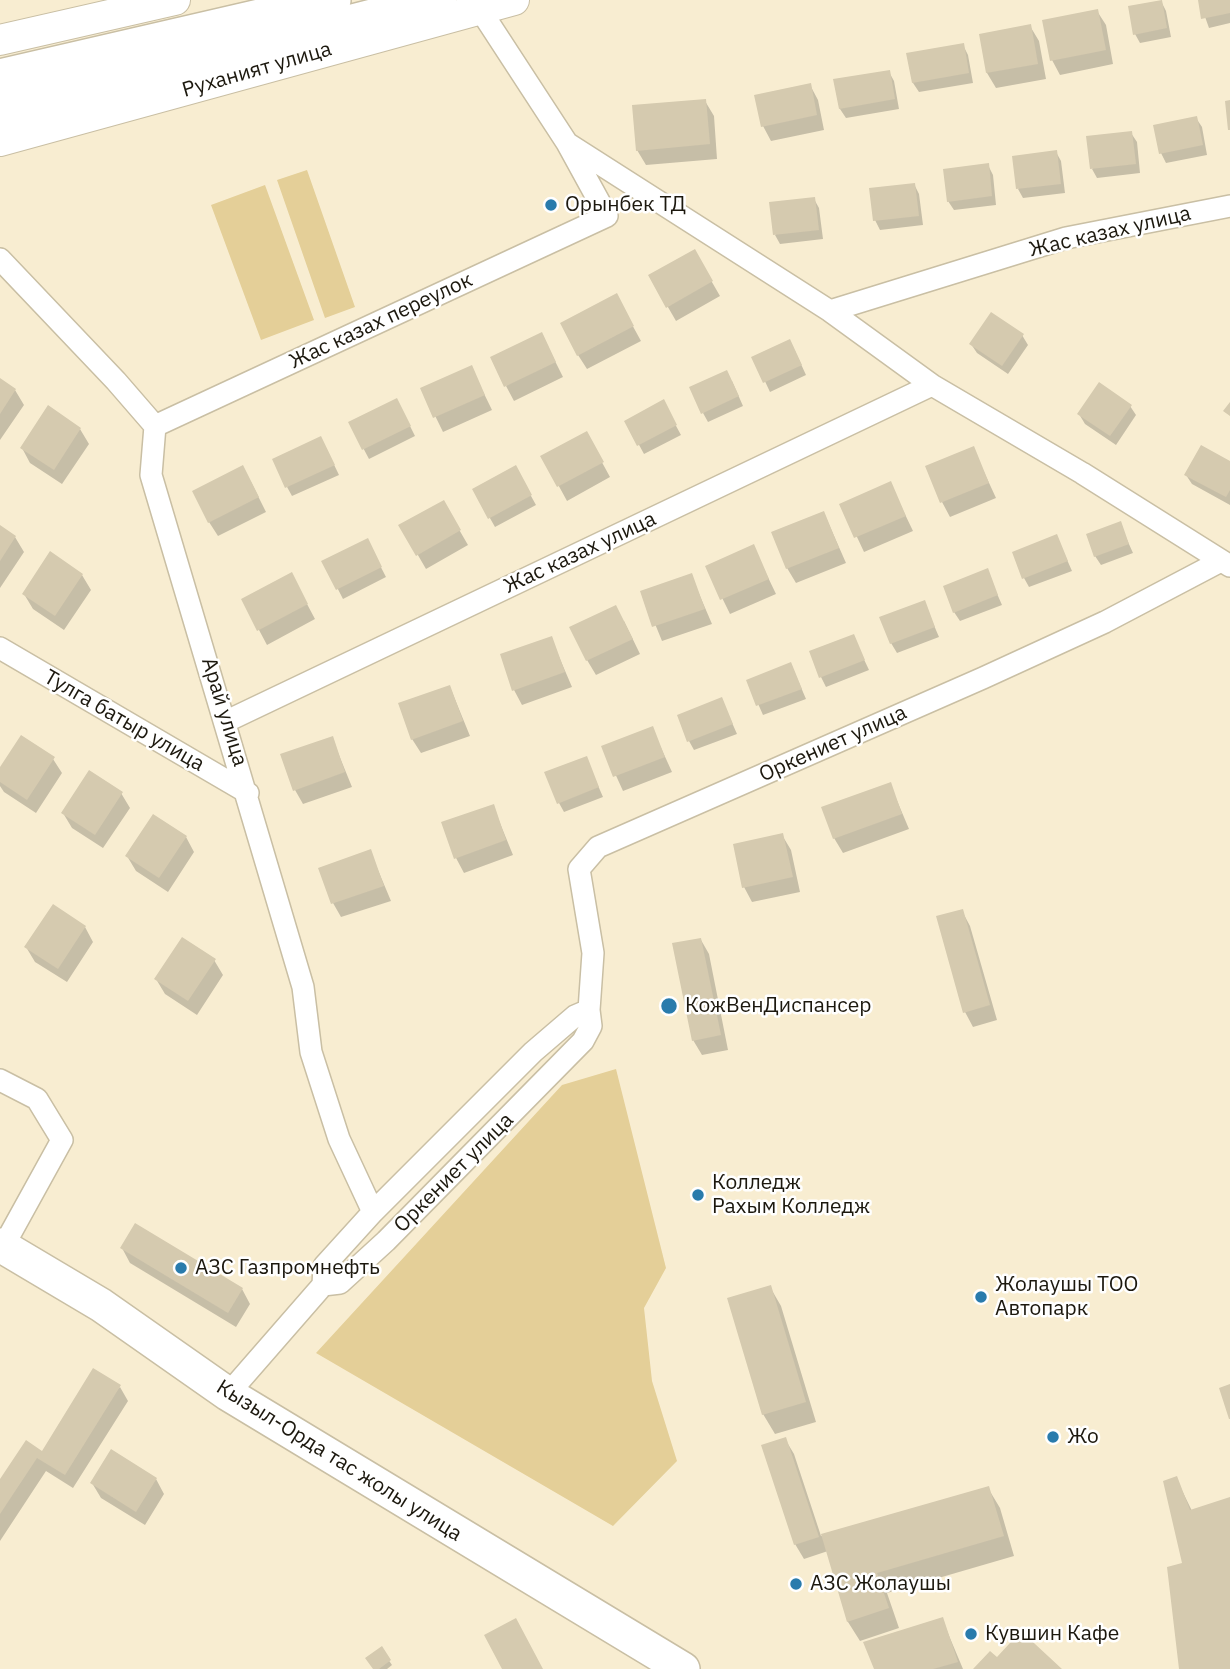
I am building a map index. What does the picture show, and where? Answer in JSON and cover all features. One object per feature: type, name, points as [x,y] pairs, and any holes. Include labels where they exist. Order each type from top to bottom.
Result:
[{"type":"highway","points":[[0,77],[333,0]]},
{"type":"highway","points":[[0,112],[439,0]]},
{"type":"main road","points":[[0,40],[175,0]]},
{"type":"main road","name":"Руханият улица","points":[[0,141],[514,0]]},
{"type":"main road","name":"Кызыл-Орда тас жолы улица","points":[[2,1246],[101,1305],[228,1394],[683,1669]]},
{"type":"street","points":[[478,8],[567,143],[830,311],[932,385],[1082,472],[1225,564]]},
{"type":"street","name":"Жас казах переулок","points":[[155,426],[607,216],[567,143]]},
{"type":"street","name":"Жас казах улица","points":[[830,311],[1066,238],[1230,206]]},
{"type":"street","points":[[0,260],[116,381],[155,426]]},
{"type":"street","name":"Жас казах улица","points":[[227,721],[932,385]]},
{"type":"street","name":"Арай улица","points":[[155,426],[151,475],[227,721],[303,987],[311,1052],[339,1139],[373,1212]]},
{"type":"street","name":"Оркениет улица","points":[[323,1285],[340,1283],[386,1241],[576,1050],[591,1026],[589,1010],[593,953],[579,869],[598,847],[983,678],[1225,564]]},
{"type":"street","name":"Тулга батыр улица","points":[[0,648],[248,793]]},
{"type":"street","name":"Оркениет улица","points":[[228,1394],[323,1285],[324,1266],[373,1212],[533,1052],[575,1016],[589,1010]]},
{"type":"street","points":[[0,1080],[37,1100],[62,1140],[2,1246]]},
{"type":"shaded area","points":[[307,170],[355,307],[325,318],[277,180]]},
{"type":"shaded area","points":[[265,185],[314,320],[261,340],[211,205]]},
{"type":"shaded area","points":[[616,1069],[666,1268],[644,1308],[652,1381],[677,1461],[613,1526],[316,1353],[562,1085]]},
{"type":"building","points":[[1162,0],[1167,28],[1133,35],[1128,6]]},
{"type":"building","points":[[1198,0],[1230,0],[1230,13],[1201,19]]},
{"type":"building","points":[[1098,9],[1106,50],[1050,61],[1042,20]]},
{"type":"building","points":[[1031,24],[1038,64],[986,73],[979,34]]},
{"type":"building","points":[[964,43],[969,73],[912,83],[906,53]]},
{"type":"building","points":[[890,70],[895,99],[839,109],[833,79]]},
{"type":"building","points":[[811,83],[817,115],[761,127],[754,95]]},
{"type":"building","points":[[706,99],[710,144],[636,151],[632,105]]},
{"type":"building","points":[[1230,100],[1230,130],[1228,130],[1225,101]]},
{"type":"building","points":[[1197,116],[1203,145],[1159,154],[1153,125]]},
{"type":"building","points":[[1132,131],[1136,164],[1090,169],[1086,136]]},
{"type":"building","points":[[1057,150],[1061,184],[1016,189],[1012,156]]},
{"type":"building","points":[[989,163],[992,196],[947,202],[943,169]]},
{"type":"building","points":[[915,183],[919,216],[873,221],[869,188]]},
{"type":"building","points":[[815,197],[819,230],[773,235],[769,202]]},
{"type":"building","points":[[695,249],[713,281],[666,308],[648,275]]},
{"type":"building","points":[[617,293],[634,326],[577,356],[560,323]]},
{"type":"building","points":[[991,312],[1024,334],[1002,366],[969,344]]},
{"type":"building","points":[[542,332],[556,362],[504,387],[490,357]]},
{"type":"building","points":[[790,339],[802,365],[763,383],[751,357]]},
{"type":"building","points":[[472,365],[485,395],[433,418],[420,388]]},
{"type":"building","points":[[727,370],[739,396],[701,414],[689,387]]},
{"type":"building","points":[[0,378],[16,389],[0,414]]},
{"type":"building","points":[[1099,382],[1132,405],[1110,436],[1077,414]]},
{"type":"building","points":[[397,398],[411,426],[362,450],[348,422]]},
{"type":"building","points":[[664,399],[677,425],[637,446],[624,421]]},
{"type":"building","points":[[1230,402],[1230,416],[1223,411]]},
{"type":"building","points":[[48,405],[81,428],[54,470],[20,448]]},
{"type":"building","points":[[587,431],[604,462],[557,487],[540,456]]},
{"type":"building","points":[[321,436],[335,465],[285,488],[272,459]]},
{"type":"building","points":[[1201,445],[1230,461],[1230,490],[1226,497],[1184,475]]},
{"type":"building","points":[[974,446],[989,483],[940,503],[925,466]]},
{"type":"building","points":[[243,465],[259,497],[208,523],[192,491]]},
{"type":"building","points":[[516,465],[532,495],[488,519],[472,489]]},
{"type":"building","points":[[891,481],[906,516],[854,538],[839,504]]},
{"type":"building","points":[[444,500],[461,530],[416,556],[398,525]]},
{"type":"building","points":[[824,511],[839,548],[786,569],[771,532]]},
{"type":"building","points":[[1121,521],[1129,544],[1094,557],[1086,534]]},
{"type":"building","points":[[0,525],[16,536],[0,561]]},
{"type":"building","points":[[1057,534],[1068,561],[1022,579],[1012,552]]},
{"type":"building","points":[[368,538],[382,567],[336,590],[321,561]]},
{"type":"building","points":[[754,544],[769,579],[720,600],[705,566]]},
{"type":"building","points":[[50,551],[83,574],[55,616],[22,594]]},
{"type":"building","points":[[988,568],[998,595],[953,613],[943,586]]},
{"type":"building","points":[[292,572],[308,604],[257,631],[241,599]]},
{"type":"building","points":[[692,573],[705,609],[652,627],[640,591]]},
{"type":"building","points":[[925,600],[935,627],[890,644],[879,617]]},
{"type":"building","points":[[616,605],[633,639],[586,661],[569,627]]},
{"type":"building","points":[[854,634],[865,660],[819,678],[809,651]]},
{"type":"building","points":[[552,636],[565,672],[512,691],[500,654]]},
{"type":"building","points":[[791,662],[802,689],[756,706],[746,680]]},
{"type":"building","points":[[450,685],[463,721],[411,740],[398,703]]},
{"type":"building","points":[[722,697],[733,724],[687,742],[677,715]]},
{"type":"building","points":[[653,726],[665,757],[613,777],[601,746]]},
{"type":"building","points":[[21,735],[55,757],[27,800],[0,782],[0,767]]},
{"type":"building","points":[[333,736],[345,772],[293,791],[280,754]]},
{"type":"building","points":[[587,756],[599,787],[557,804],[544,772]]},
{"type":"building","points":[[89,770],[123,792],[95,835],[61,813]]},
{"type":"building","points":[[891,782],[902,814],[833,839],[821,807]]},
{"type":"building","points":[[494,804],[506,840],[454,859],[441,822]]},
{"type":"building","points":[[153,814],[187,836],[159,878],[125,856]]},
{"type":"building","points":[[783,833],[793,877],[742,888],[733,844]]},
{"type":"building","points":[[371,849],[384,886],[331,904],[318,868]]},
{"type":"building","points":[[53,904],[86,926],[58,969],[24,947]]},
{"type":"building","points":[[963,909],[990,1005],[963,1013],[936,916]]},
{"type":"building","points":[[182,937],[216,959],[188,1001],[154,979]]},
{"type":"building","points":[[701,938],[721,1035],[692,1041],[672,943]]},
{"type":"building","name":"АЗС Газпромнефть","points":[[135,1223],[243,1288],[228,1313],[120,1248]]},
{"type":"building","points":[[771,1285],[806,1402],[762,1415],[727,1298]]},
{"type":"building","points":[[93,1368],[121,1385],[65,1475],[37,1458],[0,1514],[0,1479],[26,1440],[42,1451]]},
{"type":"building","points":[[1230,1384],[1230,1419],[1229,1419],[1219,1388]]},
{"type":"building","points":[[786,1437],[819,1537],[794,1545],[761,1445]]},
{"type":"building","points":[[111,1449],[157,1478],[136,1512],[90,1483]]},
{"type":"building","points":[[1177,1476],[1190,1510],[1230,1497],[1230,1669],[1179,1669],[1167,1567],[1182,1563],[1163,1481]]},
{"type":"building","points":[[989,1486],[1004,1536],[877,1573],[889,1608],[847,1622],[821,1534]]},
{"type":"building","points":[[943,1617],[958,1662],[933,1669],[874,1669],[863,1642]]},
{"type":"building","points":[[516,1618],[543,1669],[502,1669],[484,1635]]},
{"type":"building","points":[[1021,1631],[1062,1669],[973,1669],[990,1651],[997,1657]]},
{"type":"building","points":[[382,1646],[391,1660],[379,1669],[373,1669],[365,1658]]},
{"type":"place","name":"Орынбек ТД","points":[[551,205]]},
{"type":"place","name":"КожВенДиспансер","points":[[669,1006]]},
{"type":"place","name":"Колледж Рахым Колледж","points":[[698,1195]]},
{"type":"place","name":"АЗС Газпромнефть","points":[[181,1268]]},
{"type":"place","name":"Жолаушы ТОО Автопарк","points":[[981,1297]]},
{"type":"place","name":"Жо","points":[[1053,1437]]},
{"type":"place","name":"АЗС Жолаушы","points":[[796,1584]]},
{"type":"place","name":"Кувшин Кафе","points":[[971,1634]]}]
